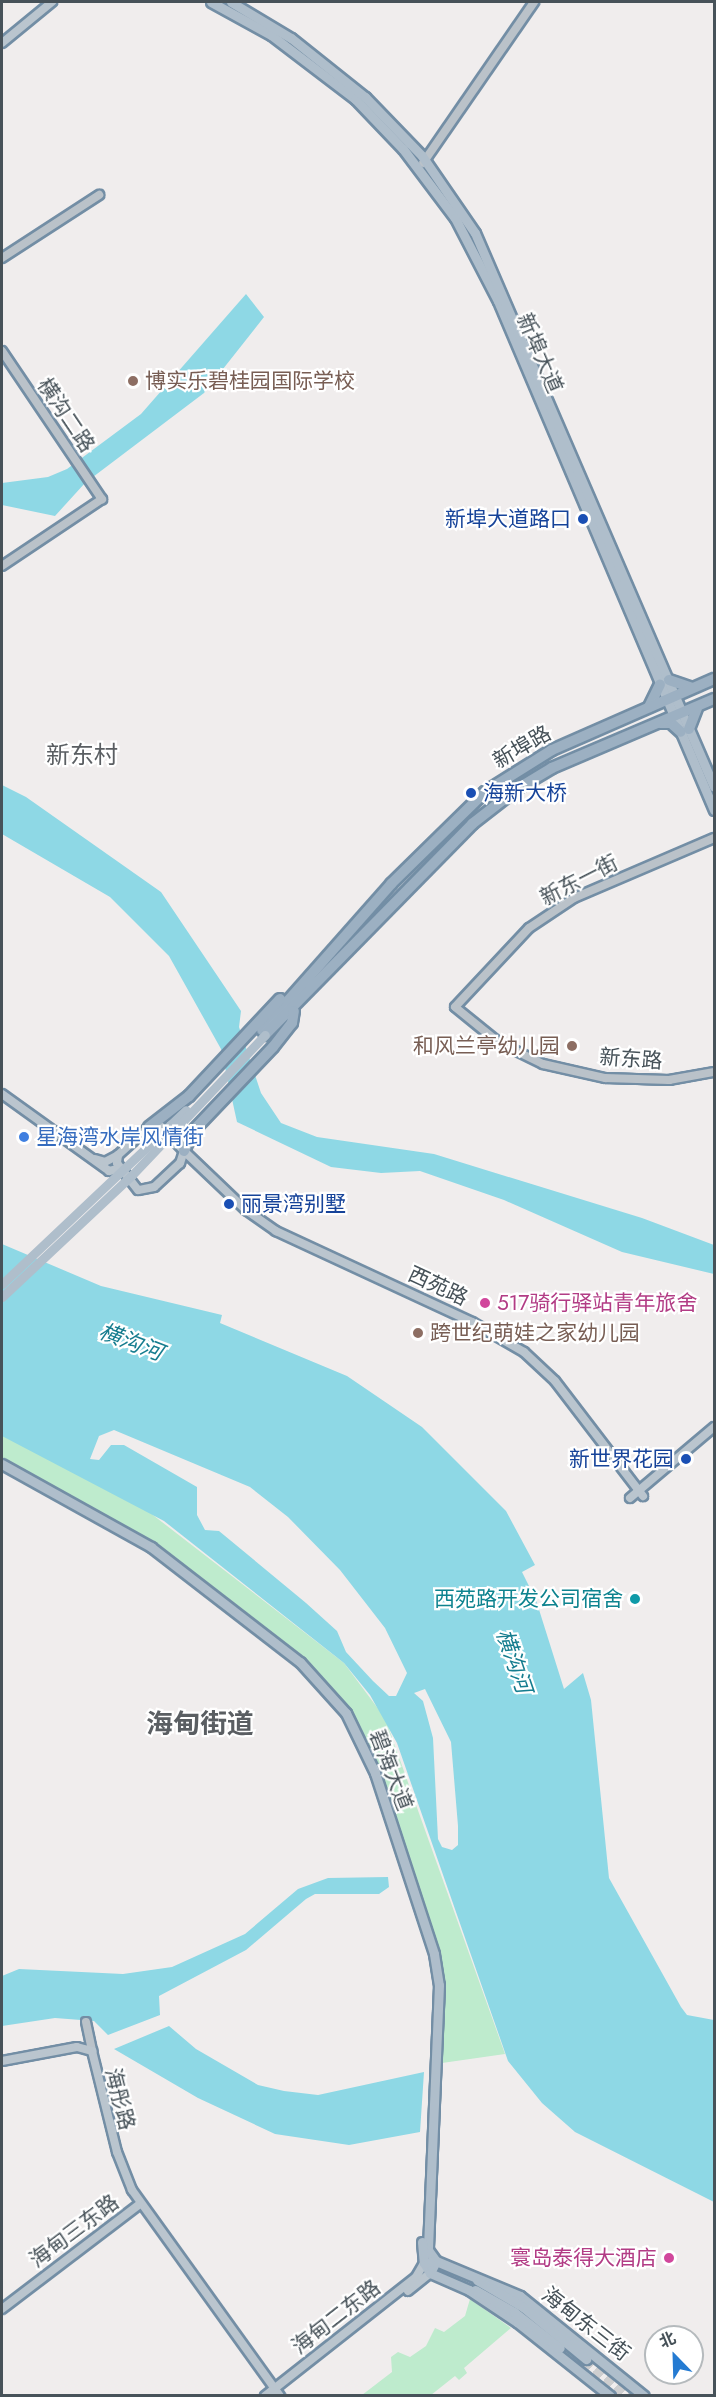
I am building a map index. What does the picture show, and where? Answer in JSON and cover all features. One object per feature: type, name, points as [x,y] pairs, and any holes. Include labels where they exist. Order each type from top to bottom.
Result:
[{"type":"highway","name":"新埠路","points":[[292,991],[438,834],[485,792],[552,750],[714,679]]},
{"type":"highway","points":[[647,709],[658,697],[665,682],[680,687],[695,688]]},
{"type":"highway","name":"新埠路","points":[[294,1011],[472,824],[517,789],[656,723],[714,699]]},
{"type":"highway","points":[[656,723],[671,723],[685,730],[690,715],[701,704]]},
{"type":"highway","points":[[149,1127],[189,1096],[258,1018],[292,991]]},
{"type":"highway","points":[[264,1033],[292,991]]},
{"type":"highway","points":[[264,1033],[294,1011]]},
{"type":"highway","points":[[184,1151],[188,1138],[273,1047],[292,1023],[294,1011]]},
{"type":"main road","points":[[2,43],[52,2]]},
{"type":"main road","name":"新埠大道","points":[[211,2],[271,35],[328,76],[380,124],[420,170],[467,238],[489,281],[665,682]]},
{"type":"main road","name":"新埠大道","points":[[231,2],[291,38],[348,81],[424,159],[489,259],[671,698],[714,787]]},
{"type":"main road","name":"新埠大道","points":[[685,730],[714,810]]},
{"type":"main road","points":[[2,1284],[158,1138],[264,1033]]},
{"type":"main road","points":[[2,1298],[132,1175],[264,1033]]},
{"type":"main road","points":[[2,1094],[109,1172],[118,1170]]},
{"type":"main road","points":[[89,1156],[105,1161],[118,1155],[149,1127]]},
{"type":"main road","name":"西苑路","points":[[149,1127],[161,1127],[246,1210],[276,1231],[472,1322],[524,1352],[555,1382],[641,1493],[714,1430]]},
{"type":"main road","points":[[118,1155],[118,1170],[138,1190],[149,1189],[180,1163],[184,1151]]},
{"type":"main road","name":"碧海大道","points":[[2,1464],[151,1547],[307,1668],[356,1729],[375,1773],[435,1954],[439,1985],[428,2250],[436,2261]]},
{"type":"main road","name":"碧海大道","points":[[2,1469],[107,1522],[150,1549],[306,1670],[354,1731],[418,1909],[433,1974],[424,2263]]},
{"type":"main road","points":[[2,2063],[92,2051]]},
{"type":"main road","name":"海彤路","points":[[92,2051],[116,2157],[138,2204],[273,2394]]},
{"type":"main road","points":[[2,2307],[138,2204]]},
{"type":"main road","points":[[430,2273],[424,2263],[436,2261]]},
{"type":"main road","points":[[430,2273],[436,2261]]},
{"type":"main road","name":"海甸东三街","points":[[436,2261],[511,2290],[533,2305],[644,2396]]},
{"type":"main road","name":"海甸二东路","points":[[273,2394],[416,2277],[424,2263]]},
{"type":"main road","name":"海甸东三街","points":[[430,2273],[470,2290],[610,2396]]},
{"type":"main road","name":"海甸二东路","points":[[273,2394],[430,2273]]},
{"type":"main road","points":[[470,2290],[514,2312],[584,2362],[523,2307],[476,2278]]},
{"type":"street","points":[[420,170],[424,159],[534,2]]},
{"type":"street","points":[[2,258],[99,195]]},
{"type":"street","name":"横沟二路","points":[[2,351],[102,499],[2,566]]},
{"type":"street","name":"新东一街","points":[[455,1008],[529,928],[574,898],[714,838]]},
{"type":"street","name":"新东路","points":[[455,1008],[498,1042],[543,1064],[604,1078],[669,1080],[714,1072]]},
{"type":"street","points":[[86,2022],[92,2051]]},
{"type":"green space","points":[[2,1435],[140,1505],[344,1663],[385,1718],[505,2054],[435,2064],[439,1985],[428,1925],[363,1743],[318,1679],[163,1556],[2,1464]]},
{"type":"green space","points":[[470,2299],[511,2328],[464,2368],[467,2373],[459,2380],[455,2376],[431,2395],[362,2395],[392,2372],[391,2357],[398,2352],[410,2357],[426,2346],[435,2328],[444,2332],[465,2316]]},
{"type":"water","points":[[246,294],[264,317],[204,393],[85,483],[55,516],[2,505],[2,483],[48,477],[67,469],[141,414]]},
{"type":"water","points":[[2,785],[26,797],[161,892],[241,1011],[239,1027],[261,1093],[281,1123],[317,1137],[434,1154],[642,1218],[714,1245],[714,1274],[622,1252],[504,1200],[420,1171],[381,1173],[331,1167],[237,1122],[221,1049],[169,956],[110,897],[2,834]]},
{"type":"water","name":"横沟河","points":[[2,1244],[101,1286],[222,1315],[220,1323],[347,1376],[422,1427],[506,1511],[535,1565],[522,1572],[536,1600],[564,1689],[583,1673],[591,1700],[609,1878],[681,2007],[687,2015],[714,2020],[714,2202],[575,2132],[542,2103],[508,2061],[397,1743],[370,1695],[344,1663],[164,1521],[2,1436]],"holes":[[[114,1430],[250,1487],[288,1517],[340,1570],[385,1628],[407,1673],[396,1696],[389,1696],[373,1681],[346,1652],[337,1631],[306,1603],[219,1531],[205,1530],[197,1515],[197,1487],[124,1445],[111,1445],[99,1460],[90,1459],[99,1436]],[[425,1689],[451,1742],[458,1826],[458,1845],[452,1850],[442,1847],[438,1839],[433,1738],[423,1701],[414,1693]]]},
{"type":"water","points":[[388,1877],[389,1887],[379,1894],[315,1894],[306,1899],[246,1950],[159,1996],[160,2015],[108,2035],[94,2021],[55,2018],[2,2026],[2,1976],[19,1969],[123,1974],[172,1967],[245,1934],[298,1889],[328,1878]]},
{"type":"water","points":[[169,2026],[196,2049],[258,2085],[284,2091],[318,2095],[424,2072],[420,2132],[349,2145],[275,2134],[198,2098],[114,2049]]},
{"type":"tunnel","points":[[586,2359],[635,2396]]},
{"type":"tunnel","points":[[581,2365],[621,2396]]},
{"type":"place","name":"博实乐碧桂园国际学校","points":[[133,381]]},
{"type":"place","name":"新埠大道路口","points":[[583,519]]},
{"type":"place","name":"海新大桥","points":[[471,793]]},
{"type":"place","name":"和风兰亭幼儿园","points":[[572,1046]]},
{"type":"place","name":"星海湾水岸风情街","points":[[24,1137]]},
{"type":"place","name":"丽景湾别墅","points":[[229,1204]]},
{"type":"place","name":"517骑行驿站青年旅舍","points":[[485,1303]]},
{"type":"place","name":"跨世纪萌娃之家幼儿园","points":[[418,1333]]},
{"type":"place","name":"新世界花园","points":[[686,1459]]},
{"type":"place","name":"西苑路开发公司宿舍","points":[[635,1599]]},
{"type":"place","name":"寰岛泰得大酒店","points":[[669,2258]]},
{"type":"district","name":"新东村","points":[[82,755]]},
{"type":"district","name":"海甸街道","points":[[200,1724]]}]
